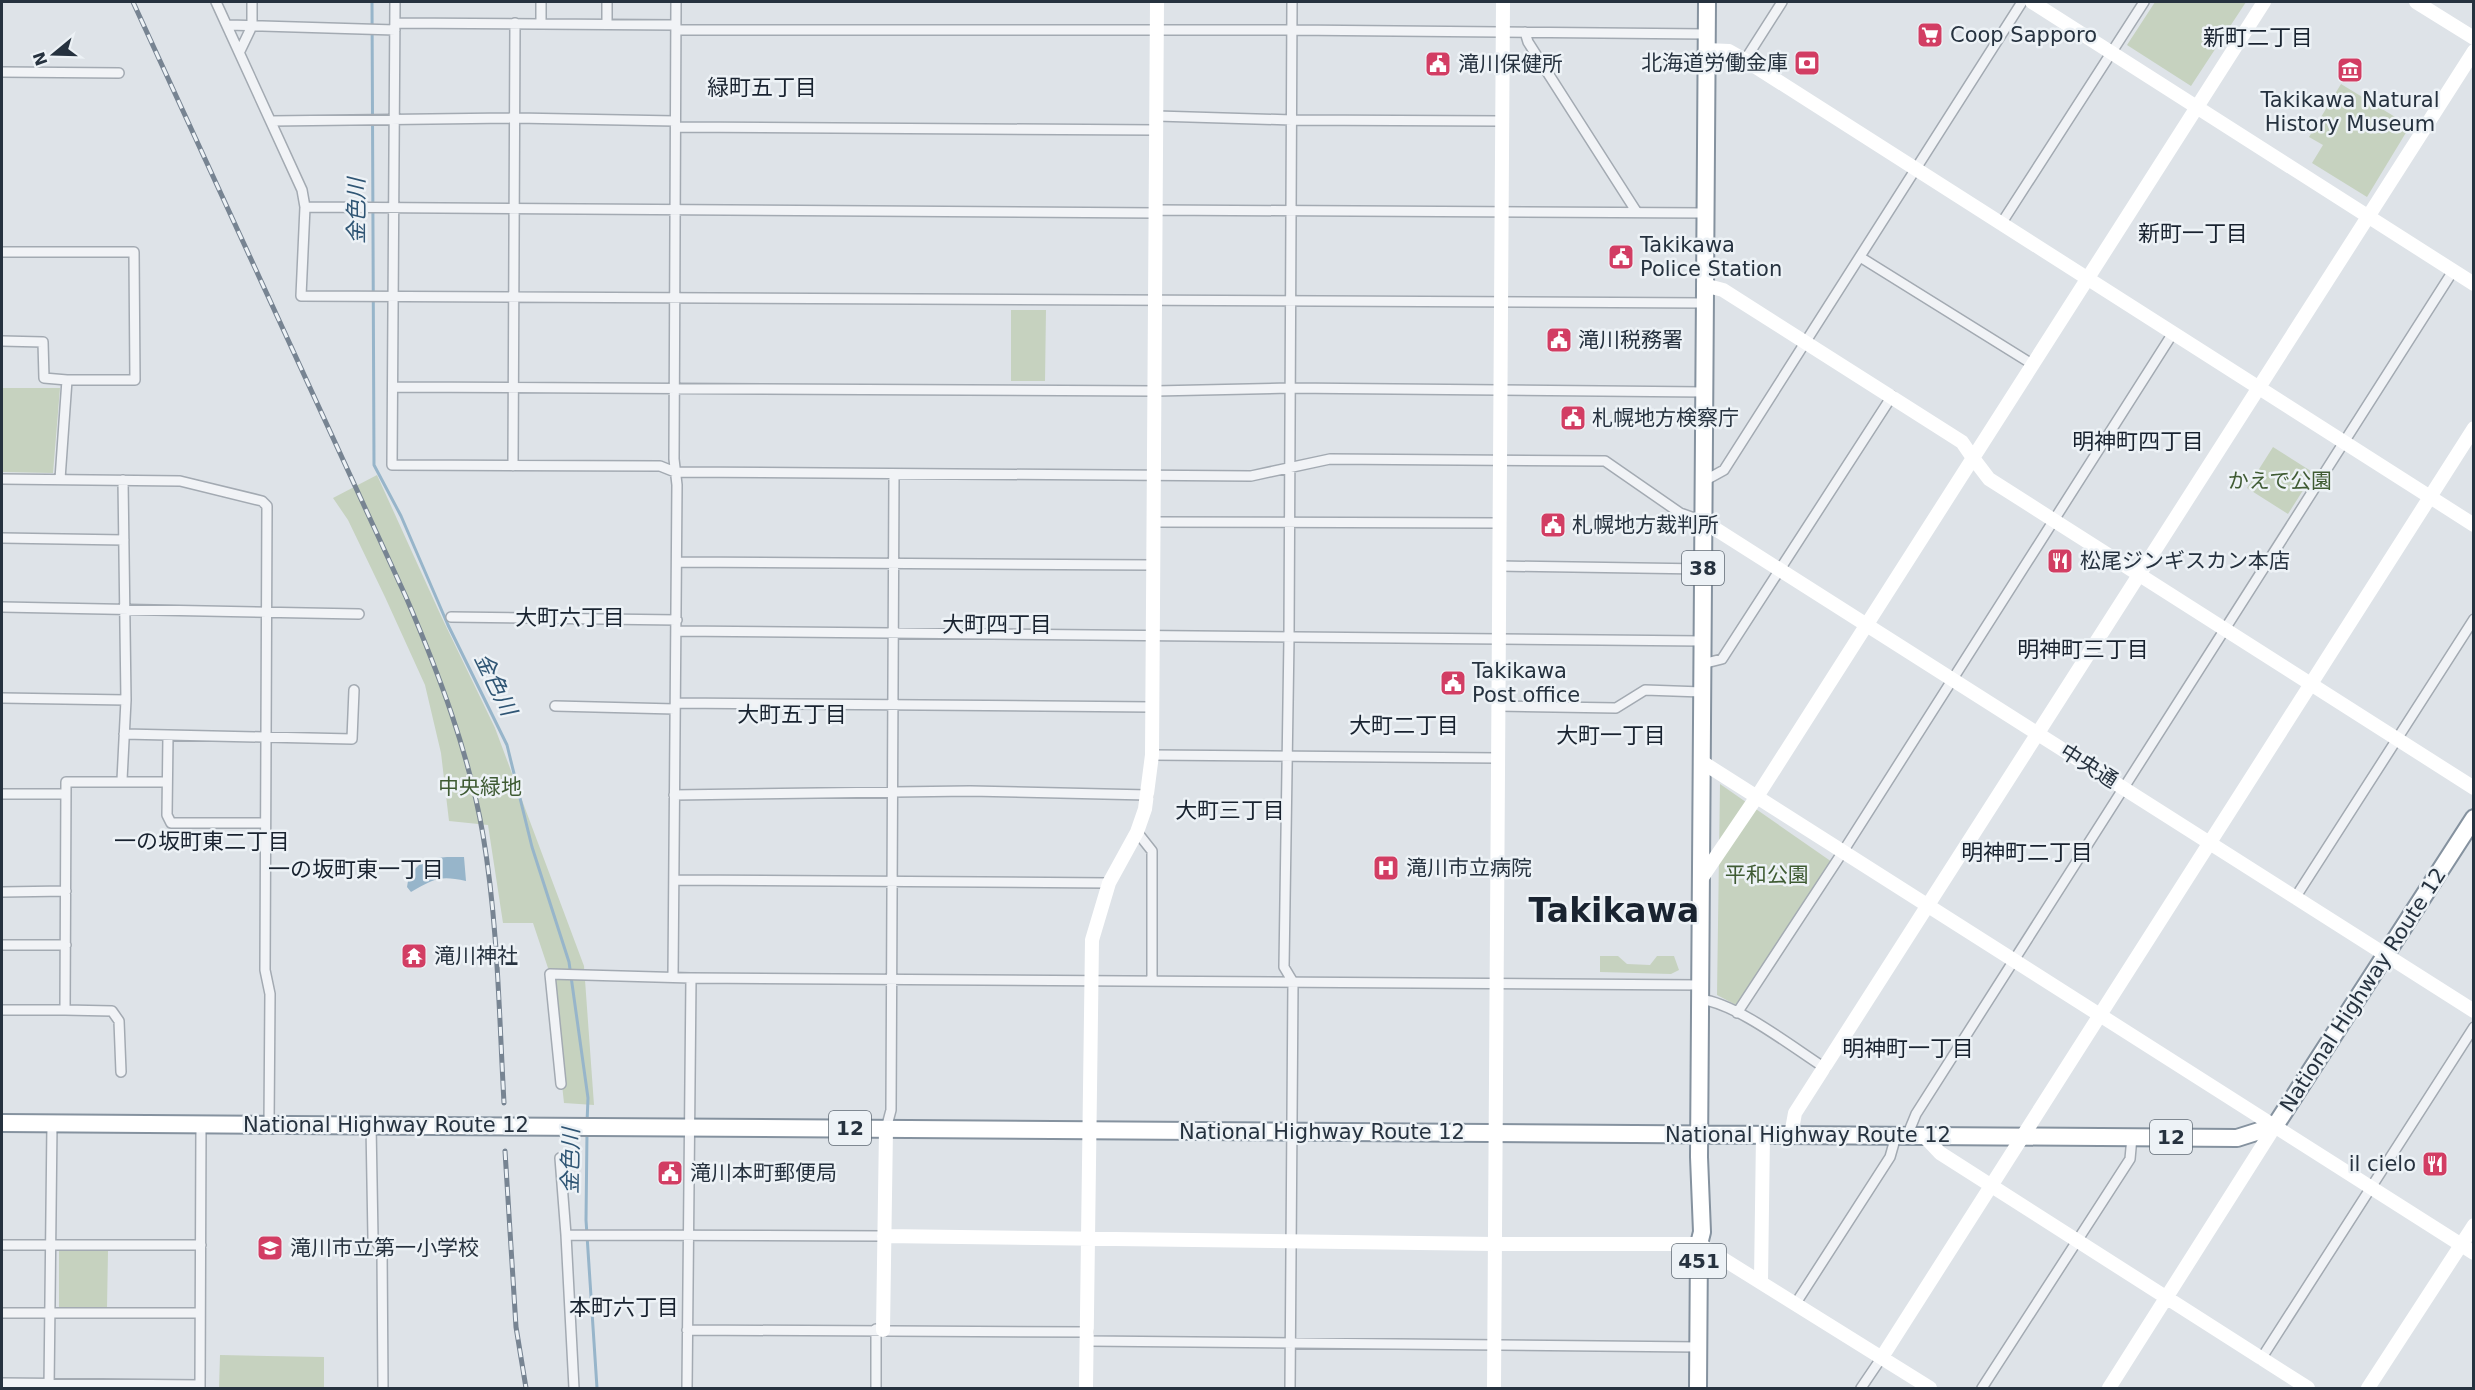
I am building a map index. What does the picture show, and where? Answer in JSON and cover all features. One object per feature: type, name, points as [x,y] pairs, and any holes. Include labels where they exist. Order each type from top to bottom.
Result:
[{"type":"highway","name":"38","points":[[1699,1134],[1707,2]]},
{"type":"highway","name":"National Highway Route 12","points":[[2,1123],[2236,1138],[2275,1126],[2474,818]]},
{"type":"highway","name":"451","points":[[1698,1389],[1699,1244],[1702,1232],[1699,1134]]},
{"type":"street","points":[[216,2],[302,190],[305,207],[302,296],[1704,303]]},
{"type":"street","points":[[240,51],[252,26],[252,2]]},
{"type":"street","points":[[395,2],[392,465],[660,466],[675,472],[1251,476],[1330,459],[1605,461],[1680,513],[1703,521]]},
{"type":"street","points":[[541,2],[541,23]]},
{"type":"street","points":[[607,2],[607,24]]},
{"type":"street","points":[[674,977],[677,620],[674,389],[676,2]]},
{"type":"street","points":[[1086,1389],[1092,940],[1109,883],[1137,832],[1148,795],[1152,755],[1157,2]]},
{"type":"street","points":[[1290,1389],[1293,982],[1284,968],[1289,638],[1292,2]]},
{"type":"street","points":[[1494,1389],[1503,2]]},
{"type":"street","points":[[1745,60],[1782,2]]},
{"type":"street","points":[[1704,481],[1724,470],[2022,2]]},
{"type":"street","points":[[2032,2],[2474,284]]},
{"type":"street","points":[[2001,224],[2144,2]]},
{"type":"street","points":[[1701,879],[1758,795],[2264,2]]},
{"type":"street","points":[[2416,2],[2474,38]]},
{"type":"street","points":[[513,466],[515,23]]},
{"type":"street","points":[[228,25],[395,26],[541,23],[676,27],[1525,32],[1706,42],[1745,60],[2474,525]]},
{"type":"street","points":[[1525,32],[1528,42],[1636,211]]},
{"type":"street","points":[[1791,1135],[1795,1113],[2474,51]]},
{"type":"street","points":[[2,72],[119,73]]},
{"type":"street","points":[[272,121],[516,118],[676,124],[1501,121]]},
{"type":"street","points":[[305,207],[1156,212],[1290,209],[1705,213]]},
{"type":"street","points":[[2,252],[134,252],[135,380],[44,378],[43,342],[2,341]]},
{"type":"street","points":[[1860,257],[2032,364]]},
{"type":"street","points":[[1796,1304],[2453,271]]},
{"type":"street","points":[[1704,285],[1723,290],[1892,396],[1962,442],[1989,479],[2474,788]]},
{"type":"street","points":[[1737,1013],[1844,850],[2173,333]]},
{"type":"street","points":[[60,479],[67,380]]},
{"type":"street","points":[[393,387],[1155,391],[1289,388],[1704,392]]},
{"type":"street","points":[[1702,664],[1722,659],[1892,396]]},
{"type":"street","points":[[1861,1389],[2474,428]]},
{"type":"street","points":[[876,1389],[884,1236],[886,1129],[891,1110],[894,474]]},
{"type":"street","points":[[2,479],[180,481],[262,501],[267,506],[264,970],[270,994],[269,1125]]},
{"type":"street","points":[[122,780],[126,700],[123,480]]},
{"type":"street","name":"中央通","points":[[1703,521],[2474,1011]]},
{"type":"street","points":[[1154,522],[1499,523]]},
{"type":"street","points":[[2,538],[124,540]]},
{"type":"street","points":[[677,562],[1153,565]]},
{"type":"street","points":[[1499,566],[1703,569]]},
{"type":"street","points":[[2,607],[266,610],[359,614]]},
{"type":"street","points":[[451,617],[677,620]]},
{"type":"street","points":[[2295,898],[2474,619]]},
{"type":"street","points":[[676,631],[1702,641]]},
{"type":"street","points":[[124,734],[352,739],[354,690]]},
{"type":"street","points":[[1498,706],[1616,708],[1645,690],[1702,692]]},
{"type":"street","points":[[2,698],[126,700]]},
{"type":"street","points":[[555,706],[1152,707]]},
{"type":"street","points":[[168,736],[167,815],[171,823],[265,823]]},
{"type":"street","points":[[1152,755],[1498,758]]},
{"type":"street","points":[[1702,762],[1758,795],[2474,1253]]},
{"type":"street","points":[[65,1010],[66,782],[122,780],[167,782]]},
{"type":"street","points":[[674,795],[892,792],[1148,795]]},
{"type":"street","points":[[2,794],[66,794]]},
{"type":"street","points":[[1137,832],[1152,851],[1152,980]]},
{"type":"street","points":[[675,880],[1109,883]]},
{"type":"street","points":[[2,892],[66,891]]},
{"type":"street","points":[[2,945],[66,945]]},
{"type":"street","points":[[561,1083],[550,974],[691,978],[1496,983],[1700,992],[1825,1068]]},
{"type":"street","points":[[687,1389],[691,978]]},
{"type":"street","points":[[2,1010],[112,1011],[119,1021],[121,1072]]},
{"type":"street","points":[[2261,1359],[2474,1027]]},
{"type":"street","points":[[49,1386],[52,1124]]},
{"type":"street","points":[[2,1383],[49,1386],[200,1387],[201,1124]]},
{"type":"street","points":[[371,1125],[372,1238],[382,1250],[383,1389]]},
{"type":"street","points":[[2109,1389],[2275,1126]]},
{"type":"street","points":[[1761,1281],[1763,1134]]},
{"type":"street","points":[[1924,1136],[1940,1153],[2308,1389]]},
{"type":"street","points":[[1982,1389],[2130,1159],[2132,1137]]},
{"type":"street","points":[[560,1158],[574,1389]]},
{"type":"street","points":[[2368,1389],[2474,1225]]},
{"type":"street","points":[[566,1235],[1088,1237],[1494,1244],[1699,1244],[1930,1389]]},
{"type":"street","points":[[2,1245],[201,1245]]},
{"type":"street","points":[[2,1313],[200,1313]]},
{"type":"street","points":[[687,1330],[880,1329],[1291,1342],[1698,1347]]},
{"type":"green space","points":[[2155,2],[2246,2],[2191,86],[2127,45]]},
{"type":"green space","points":[[2341,84],[2410,126],[2367,197],[2312,163],[2323,145],[2309,137]]},
{"type":"green space","points":[[1011,310],[1046,310],[1045,381],[1011,381]]},
{"type":"green space","points":[[2,388],[60,388],[53,473],[2,472]]},
{"type":"green space","name":"かえで公園","points":[[2273,447],[2314,473],[2288,514],[2247,488]]},
{"type":"green space","name":"中央緑地","points":[[377,475],[495,728],[584,966],[594,1105],[564,1103],[550,974],[533,923],[503,923],[488,825],[449,821],[441,753],[425,685],[348,520],[333,498]]},
{"type":"green space","name":"平和公園","points":[[1720,784],[1832,862],[1738,1006],[1717,995]]},
{"type":"green space","points":[[1600,956],[1618,956],[1627,964],[1650,965],[1657,956],[1674,956],[1679,970],[1671,974],[1600,972]]},
{"type":"green space","points":[[59,1250],[108,1251],[107,1308],[59,1308]]},
{"type":"green space","points":[[220,1355],[324,1357],[324,1388],[219,1388]]},
{"type":"water","points":[[464,857],[466,881],[449,878],[437,879],[411,892],[407,887],[409,875],[425,859]]},
{"type":"waterway","name":"金色川","points":[[372,2],[374,465],[401,516],[448,625],[507,745],[532,847],[569,962],[588,1098],[587,1123]]},
{"type":"waterway","name":"金色川","points":[[587,1132],[586,1220],[597,1388]]},
{"type":"railway","points":[[133,2],[406,597],[452,714],[470,774],[488,868],[497,969],[504,1103]]},
{"type":"railway","points":[[505,1151],[516,1327],[526,1388]]},
{"type":"place","name":"Coop Sapporo","points":[[1930,35]]},
{"type":"place","name":"北海道労働金庫","points":[[1807,63]]},
{"type":"place","name":"滝川保健所","points":[[1438,64]]},
{"type":"place","name":"Takikawa Natural History Museum","points":[[2350,70]]},
{"type":"place","name":"Takikawa Police Station","points":[[1621,257]]},
{"type":"place","name":"滝川税務署","points":[[1559,340]]},
{"type":"place","name":"札幌地方検察庁","points":[[1573,418]]},
{"type":"place","name":"札幌地方裁判所","points":[[1553,525]]},
{"type":"place","name":"松尾ジンギスカン本店","points":[[2060,561]]},
{"type":"place","name":"Takikawa Post office","points":[[1453,683]]},
{"type":"place","name":"滝川市立病院","points":[[1386,868]]},
{"type":"place","name":"滝川神社","points":[[414,956]]},
{"type":"place","name":"il cielo","points":[[2435,1164]]},
{"type":"place","name":"滝川本町郵便局","points":[[670,1173]]},
{"type":"place","name":"滝川市立第一小学校","points":[[270,1248]]},
{"type":"district","name":"新町二丁目","points":[[2258,37]]},
{"type":"district","name":"緑町五丁目","points":[[762,87]]},
{"type":"district","name":"新町一丁目","points":[[2193,233]]},
{"type":"district","name":"明神町四丁目","points":[[2138,441]]},
{"type":"district","name":"大町六丁目","points":[[570,617]]},
{"type":"district","name":"大町四丁目","points":[[997,624]]},
{"type":"district","name":"明神町三丁目","points":[[2083,649]]},
{"type":"district","name":"大町五丁目","points":[[792,714]]},
{"type":"district","name":"大町二丁目","points":[[1404,725]]},
{"type":"district","name":"大町一丁目","points":[[1611,735]]},
{"type":"district","name":"大町三丁目","points":[[1230,810]]},
{"type":"district","name":"一の坂町東二丁目","points":[[202,841]]},
{"type":"district","name":"明神町二丁目","points":[[2027,852]]},
{"type":"district","name":"一の坂町東一丁目","points":[[356,869]]},
{"type":"district","name":"Takikawa","points":[[1614,910]]},
{"type":"district","name":"明神町一丁目","points":[[1908,1048]]},
{"type":"district","name":"本町六丁目","points":[[624,1307]]}]
